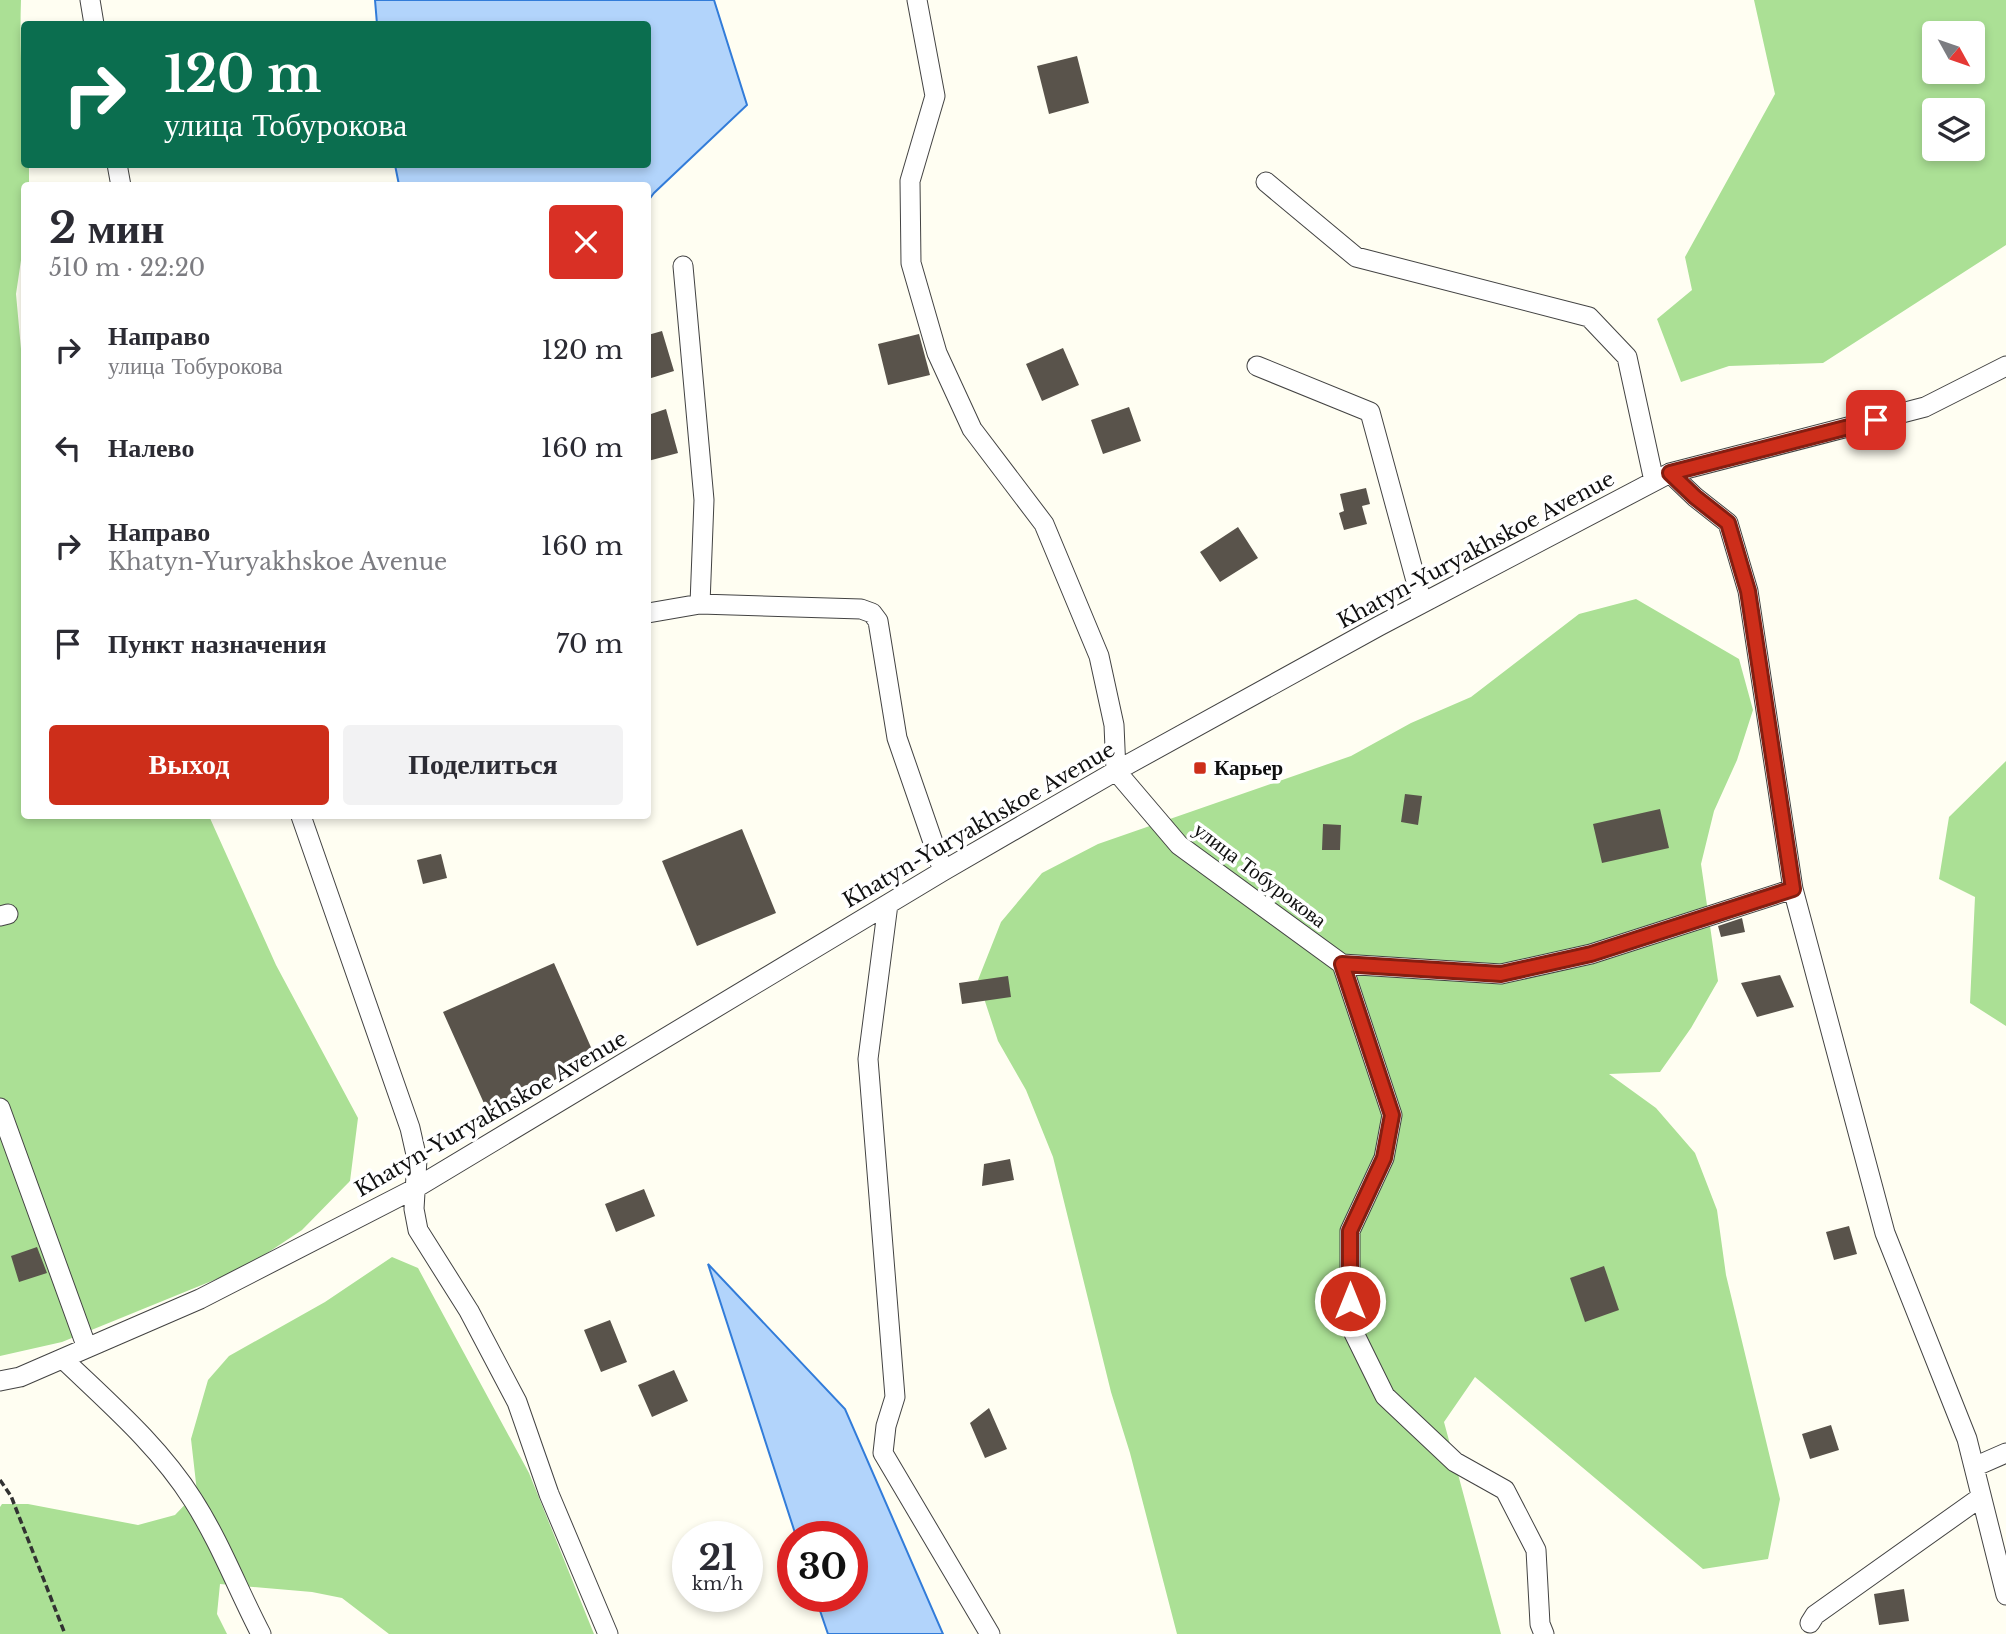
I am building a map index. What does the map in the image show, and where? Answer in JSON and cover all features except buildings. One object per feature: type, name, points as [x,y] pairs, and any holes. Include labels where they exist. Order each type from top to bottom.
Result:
[{"type":"street","points":[[90,0],[94,21]]},
{"type":"street","points":[[918,0],[935,96],[910,181],[911,263],[937,353],[972,429],[1044,524],[1099,656],[1114,725],[1116,771]]},
{"type":"street","points":[[1266,182],[1356,257],[1589,317],[1627,357],[1662,477],[1695,497],[1728,523],[1748,591],[1793,889],[1885,1233],[1967,1440],[2006,1595]]},
{"type":"street","points":[[683,266],[704,500],[700,604]]},
{"type":"street","points":[[1257,366],[1370,412],[1422,603]]},
{"type":"street","name":"Khatyn-Yuryakhskoe Avenue","points":[[0,1381],[20,1377],[200,1299],[414,1189],[943,871],[1116,771],[1422,603],[1662,477],[1925,407],[2006,366]]},
{"type":"street","points":[[651,612],[700,604],[861,609],[872,613],[878,621],[897,738],[943,871]]},
{"type":"street","name":"улица Тобурокова","points":[[1116,771],[1179,845],[1342,964]]},
{"type":"street","points":[[302,819],[410,1128],[417,1159],[414,1189],[418,1230],[469,1311],[517,1402],[549,1494],[608,1634]]},
{"type":"street","points":[[1544,1634],[1540,1624],[1536,1550],[1505,1490],[1455,1462],[1385,1396],[1350,1325],[1350,1231],[1384,1158],[1392,1115],[1342,964],[1501,974],[1591,954],[1793,889]]},
{"type":"street","points":[[888,904],[868,1059],[895,1397],[886,1426],[883,1453],[990,1634]]},
{"type":"street","points":[[0,1108],[87,1348]]},
{"type":"street","points":[[63,1359],[172,1469],[194,1501],[261,1634]]},
{"type":"street","points":[[1974,1467],[2006,1453]]},
{"type":"street","points":[[1810,1623],[1815,1615],[1981,1497]]},
{"type":"path","points":[[0,1480],[10,1496],[65,1634]]},
{"type":"green space","points":[[0,0],[21,0],[21,168],[29,168],[29,182],[21,182],[21,260],[16,294],[21,349],[21,819],[210,819],[276,965],[358,1118],[350,1181],[302,1230],[246,1267],[62,1342],[0,1356]]},
{"type":"green space","points":[[1754,0],[2006,0],[2006,245],[1823,363],[1729,366],[1681,382],[1657,319],[1692,290],[1685,257],[1775,94]]},
{"type":"green space","points":[[1636,599],[1739,659],[1753,710],[1737,760],[1714,811],[1701,864],[1718,981],[1691,1028],[1660,1072],[1609,1074],[1656,1108],[1695,1153],[1717,1210],[1726,1275],[1780,1499],[1768,1559],[1703,1569],[1475,1377],[1444,1422],[1501,1634],[1177,1634],[1130,1453],[1111,1392],[1053,1157],[1026,1090],[998,1041],[978,980],[1001,922],[1042,873],[1098,844],[1351,756],[1411,723],[1471,697],[1579,614]]},
{"type":"green space","points":[[2006,761],[2006,1026],[1970,1003],[1975,897],[1939,879],[1949,817]]},
{"type":"green space","points":[[392,1257],[418,1268],[529,1473],[594,1634],[389,1634],[342,1598],[312,1592],[220,1584],[217,1614],[227,1634],[0,1634],[2,1504],[28,1504],[138,1525],[175,1515],[197,1492],[191,1439],[208,1380],[229,1356],[325,1302]]},
{"type":"water","points":[[375,0],[714,0],[747,105],[651,197],[651,182],[398,182],[396,168],[651,168],[651,21],[377,21]]},
{"type":"water","points":[[708,1264],[845,1409],[943,1634],[828,1634],[820,1612],[868,1612],[868,1521],[791,1521]]},
{"type":"place","name":"Карьер","points":[[1200,768]]},
{"type":"route","points":[[1350,1301],[1350,1231],[1384,1158],[1392,1115],[1342,964],[1501,974],[1591,954],[1793,889],[1748,591],[1728,523],[1670,473],[1876,420]]}]
